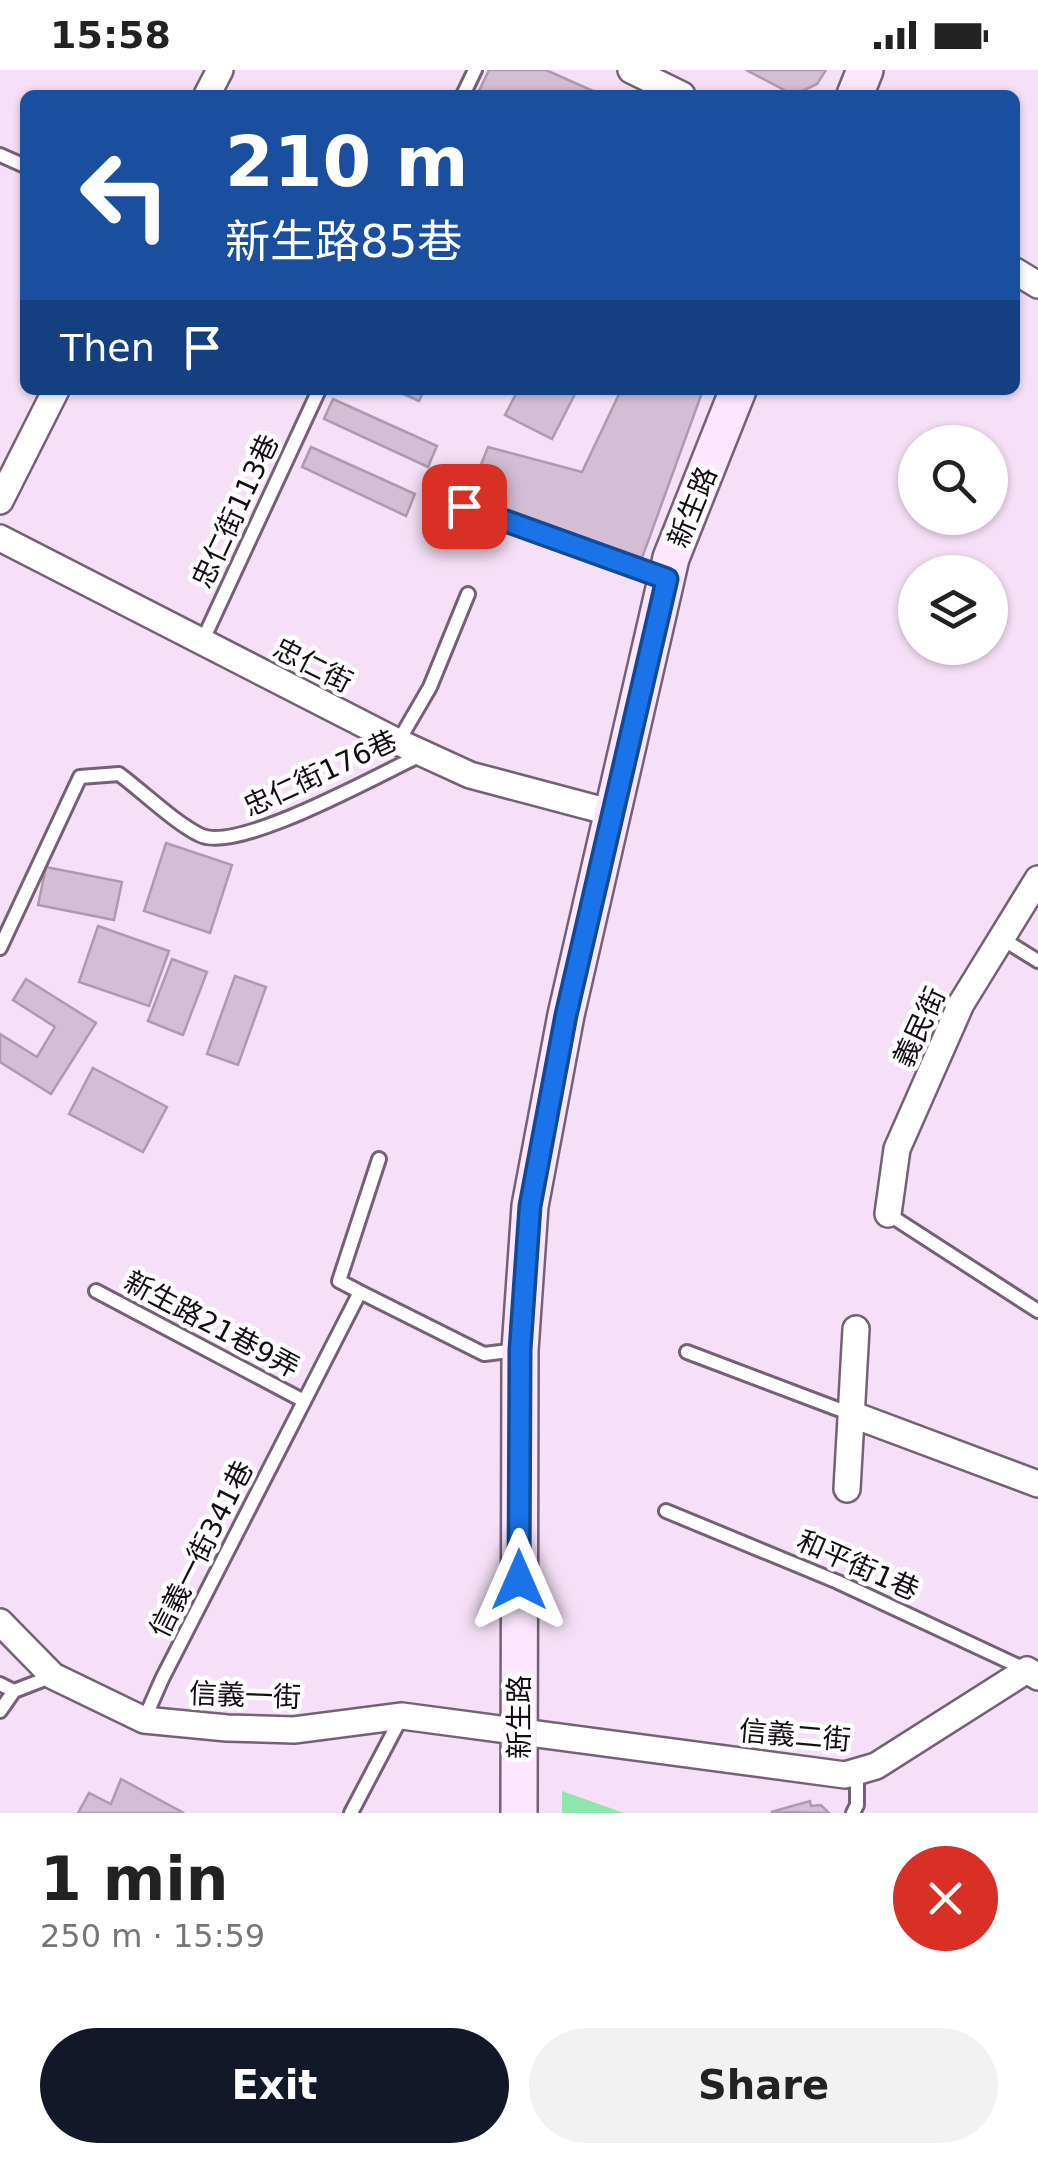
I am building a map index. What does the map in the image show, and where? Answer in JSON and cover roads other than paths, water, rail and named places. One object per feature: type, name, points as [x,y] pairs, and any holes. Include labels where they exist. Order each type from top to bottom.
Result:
[{"type":"main road","name":"新生路","points":[[519,1813],[520,1350],[530,1206],[566,1015],[672,558],[736,395]]},
{"type":"street","points":[[631,70],[672,90]]},
{"type":"street","points":[[0,501],[53,395]]},
{"type":"street","name":"忠仁街","points":[[0,538],[423,754],[470,775],[612,813]]},
{"type":"street","name":"義民街","points":[[888,1214],[897,1149],[961,1004],[1038,879]]},
{"type":"street","points":[[847,1489],[856,1330]]},
{"type":"street","points":[[851,1414],[1038,1484]]},
{"type":"street","name":"信義一街","points":[[0,1622],[53,1676],[144,1720],[294,1730],[402,1716],[518,1733]]},
{"type":"street","name":"信義二街","points":[[518,1733],[845,1775],[876,1766],[1034,1667]]},
{"type":"lane","name":"忠仁街113巷","points":[[202,642],[316,396]]},
{"type":"lane","points":[[464,506],[667,579]]},
{"type":"lane","points":[[398,742],[430,687],[468,594]]},
{"type":"lane","name":"忠仁街176巷","points":[[0,948],[80,778],[119,774],[202,837],[236,838],[266,828],[423,754]]},
{"type":"lane","points":[[1002,938],[1038,961]]},
{"type":"lane","points":[[379,1159],[339,1281],[484,1354],[520,1350]]},
{"type":"lane","points":[[888,1214],[1038,1311]]},
{"type":"lane","name":"新生路21巷9弄","points":[[96,1291],[304,1401]]},
{"type":"lane","name":"信義一街341巷","points":[[144,1720],[360,1292]]},
{"type":"lane","points":[[687,1352],[851,1414]]},
{"type":"lane","name":"和平街1巷","points":[[666,1511],[1034,1667]]},
{"type":"lane","points":[[0,1711],[14,1692],[53,1676]]},
{"type":"lane","points":[[0,1684],[14,1692]]},
{"type":"lane","points":[[352,1813],[402,1716]]},
{"type":"lane","points":[[853,1813],[857,1805],[856,1772]]}]
